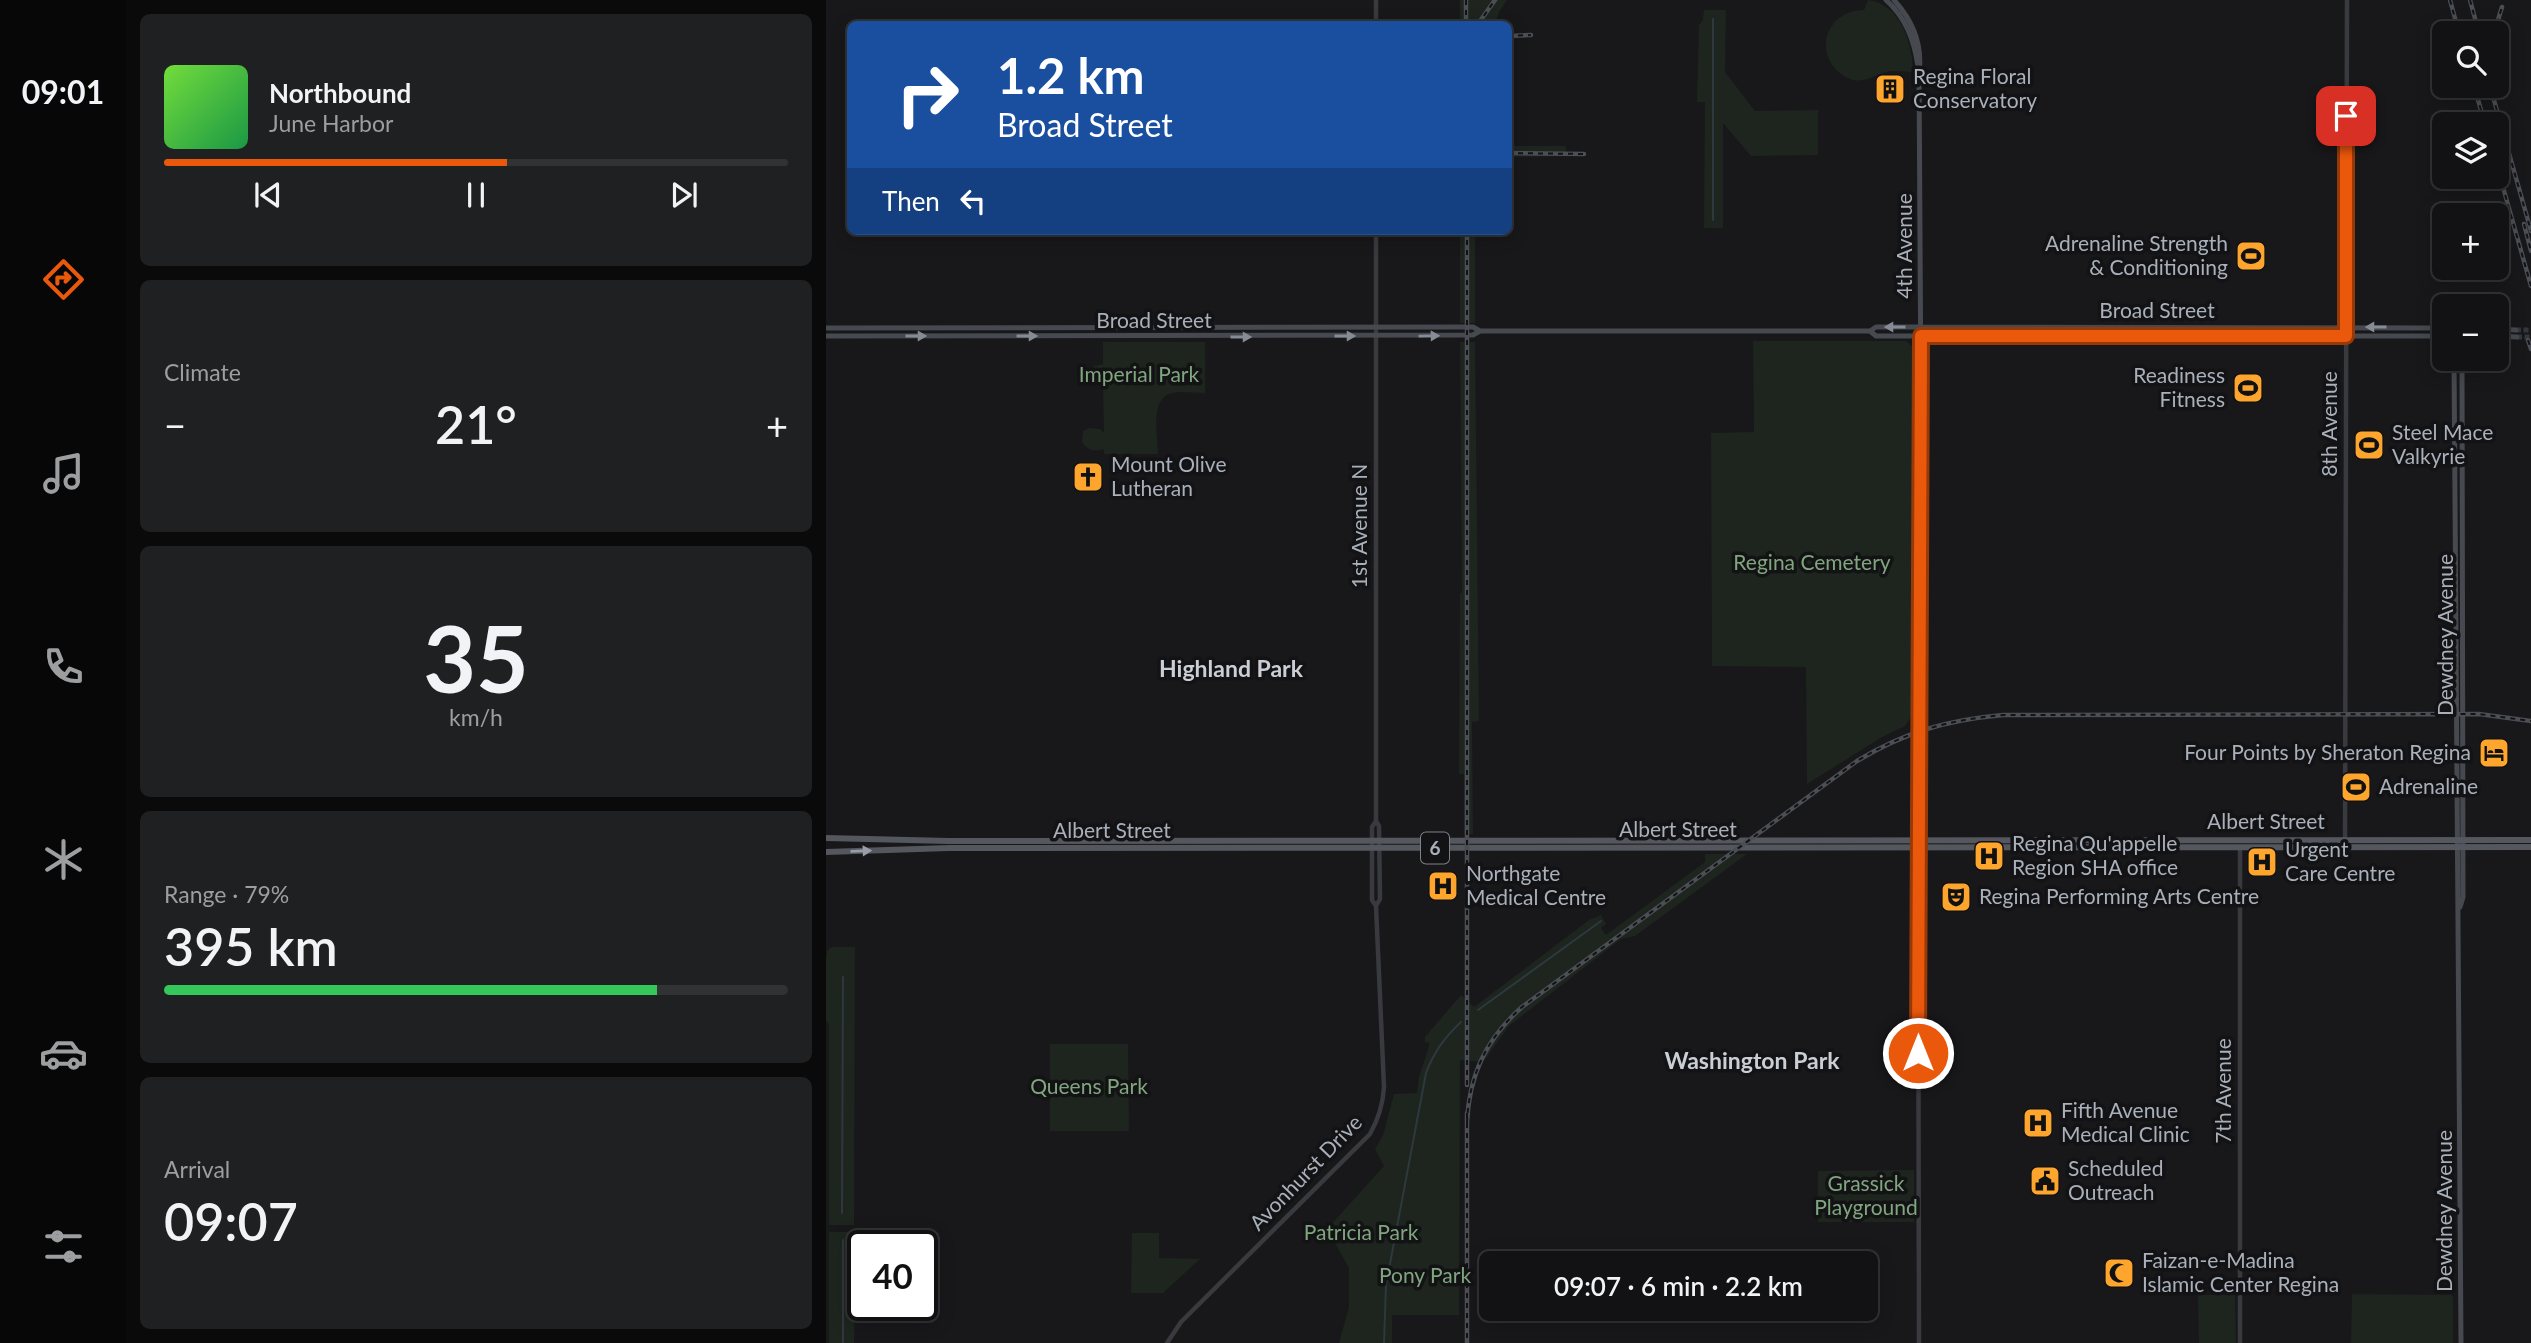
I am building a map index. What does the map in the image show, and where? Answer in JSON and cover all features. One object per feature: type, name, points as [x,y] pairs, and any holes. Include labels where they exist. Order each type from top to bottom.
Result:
[{"type":"main road","points":[[1885,0],[1899,14],[1907,28],[1913,42],[1919,73]]},
{"type":"main road","points":[[1895,0],[1905,12],[1916,35],[1921,59],[1919,73]]},
{"type":"main road","name":"4th Avenue","points":[[1918,844],[1921,336],[1919,73]]},
{"type":"main road","name":"Broad Street","points":[[826,328],[1473,327],[1480,331],[1870,331],[1876,327],[2432,328]]},
{"type":"main road","name":"Broad Street","points":[[826,336],[1376,336],[1473,335],[1480,331]]},
{"type":"main road","name":"Broad Street","points":[[1870,331],[1876,336],[2432,336]]},
{"type":"main road","name":"Dewdney Avenue","points":[[2454,371],[2460,844]]},
{"type":"main road","name":"Dewdney Avenue","points":[[2461,1343],[2457,897],[2460,844],[2462,371]]},
{"type":"main road","name":"Albert Street","points":[[826,838],[1375,844],[2345,843],[2531,848]]},
{"type":"main road","name":"Albert Street","points":[[2460,844],[2531,840]]},
{"type":"main road","name":"Albert Street","points":[[826,852],[949,848],[1375,844]]},
{"type":"street","points":[[1376,0],[1376,21]]},
{"type":"street","name":"8th Avenue","points":[[2345,843],[2347,0]]},
{"type":"street","name":"1st Avenue N","points":[[1375,844],[1379,827],[1376,821],[1376,235]]},
{"type":"street","name":"7th Avenue","points":[[2240,843],[2240,1343]]},
{"type":"street","name":"Avonhurst Drive","points":[[1167,1343],[1181,1322],[1370,1134],[1378,1118],[1384,1085],[1376,906],[1372,900],[1375,844]]},
{"type":"street","name":"4th Avenue","points":[[1918,844],[1919,1343]]},
{"type":"green space","points":[[1460,0],[1507,0],[1496,21],[1460,21]]},
{"type":"green space","points":[[1868,0],[1879,3],[1897,17],[1911,50],[1913,72],[1889,71],[1864,80],[1855,80],[1838,71],[1830,61],[1826,50],[1831,27],[1839,18],[1850,12],[1864,10]]},
{"type":"green space","points":[[1704,10],[1726,10],[1725,72],[1755,111],[1818,110],[1818,155],[1751,156],[1723,123],[1723,228],[1704,228],[1705,102],[1697,102],[1699,25],[1703,20]]},
{"type":"green space","points":[[1512,146],[1566,146],[1566,156],[1512,157]]},
{"type":"green space","points":[[1460,235],[1475,235],[1475,323],[1460,323]]},
{"type":"green space","name":"Regina Cemetery","points":[[1753,341],[1906,341],[1912,346],[1913,714],[1905,726],[1882,737],[1807,784],[1806,667],[1712,666],[1711,433],[1754,432]]},
{"type":"green space","name":"Imperial Park","points":[[1103,342],[1205,342],[1205,393],[1172,393],[1160,402],[1156,419],[1158,454],[1104,454],[1104,449],[1091,450],[1082,442],[1083,431],[1089,428],[1100,429],[1104,433],[1103,382],[1094,374],[1094,366],[1103,364]]},
{"type":"green space","points":[[1460,342],[1475,342],[1479,721],[1472,722],[1473,834],[1464,834],[1464,774],[1459,774],[1462,592]]},
{"type":"green space","points":[[1705,854],[1747,854],[1635,936],[1621,939],[1509,1026],[1483,1062],[1460,1060],[1459,1315],[1392,1315],[1392,1343],[1339,1343],[1349,1307],[1349,1268],[1327,1229],[1384,1166],[1375,1149],[1383,1135],[1394,1094],[1417,1093],[1430,1043],[1425,1042],[1425,1037],[1461,995],[1474,1007],[1589,920],[1601,915],[1606,924],[1601,928],[1606,935],[1705,862]]},
{"type":"green space","points":[[832,947],[855,947],[854,1225],[829,1225],[829,1025],[826,1020],[826,959],[827,951]]},
{"type":"green space","name":"Queens Park","points":[[1050,1044],[1128,1044],[1129,1131],[1050,1131]]},
{"type":"green space","name":"Grassick Playground","points":[[1914,1170],[1914,1222],[1818,1222],[1818,1171]]},
{"type":"green space","points":[[829,1232],[847,1232],[847,1321],[854,1321],[854,1343],[829,1343]]},
{"type":"green space","points":[[1132,1233],[1159,1233],[1159,1258],[1200,1259],[1163,1293],[1131,1293]]},
{"type":"green space","points":[[2352,1294],[2451,1295],[2453,1343],[2351,1343]]},
{"type":"green space","points":[[2198,1295],[2235,1295],[2236,1343],[2199,1343]]},
{"type":"waterway","points":[[1713,19],[1713,220]]},
{"type":"waterway","points":[[1478,1010],[1601,921]]},
{"type":"waterway","points":[[842,1213],[843,977]]},
{"type":"waterway","points":[[1384,1343],[1386,1285],[1426,1073],[1440,1046],[1461,1022]]},
{"type":"waterway","points":[[843,1240],[843,1343]]},
{"type":"tunnel","points":[[2516,330],[2531,330]]},
{"type":"tunnel","points":[[2517,337],[2531,337]]},
{"type":"railway","points":[[1466,0],[1466,21]]},
{"type":"railway","points":[[1480,21],[1495,0]]},
{"type":"railway","points":[[2450,0],[2456,21]]},
{"type":"railway","points":[[2470,0],[2476,21]]},
{"type":"railway","points":[[2498,21],[2502,7]]},
{"type":"railway","points":[[1512,36],[1531,35]]},
{"type":"railway","points":[[2477,98],[2482,112]]},
{"type":"railway","points":[[2493,98],[2531,231]]},
{"type":"railway","points":[[1512,153],[1584,154]]},
{"type":"railway","points":[[2504,189],[2531,286]]},
{"type":"railway","points":[[2524,224],[2531,251]]},
{"type":"railway","points":[[1467,235],[1467,1085]]},
{"type":"railway","points":[[2528,340],[2531,349]]},
{"type":"railway","points":[[1467,1123],[1471,1089],[1482,1059],[1498,1032],[1522,1007],[1857,761],[1910,735],[1963,720],[2003,715],[2479,714],[2531,721]]},
{"type":"railway","points":[[1467,1113],[1467,1343]]},
{"type":"place","name":"Regina Floral Conservatory","points":[[1890,89]]},
{"type":"place","name":"Adrenaline Strength & Conditioning","points":[[2251,256]]},
{"type":"place","name":"Readiness Fitness","points":[[2248,388]]},
{"type":"place","name":"Steel Mace Valkyrie","points":[[2369,445]]},
{"type":"place","name":"Mount Olive Lutheran","points":[[1088,477]]},
{"type":"place","name":"Four Points by Sheraton Regina","points":[[2494,753]]},
{"type":"place","name":"Adrenaline","points":[[2356,787]]},
{"type":"place","name":"Regina Qu'appelle Region SHA office","points":[[1989,856]]},
{"type":"place","name":"Urgent Care Centre","points":[[2262,862]]},
{"type":"place","name":"Northgate Medical Centre","points":[[1443,886]]},
{"type":"place","name":"Regina Performing Arts Centre","points":[[1956,897]]},
{"type":"place","name":"Fifth Avenue Medical Clinic","points":[[2038,1123]]},
{"type":"place","name":"Scheduled Outreach","points":[[2045,1181]]},
{"type":"place","name":"Faizan-e-Madina Islamic Center Regina","points":[[2119,1273]]},
{"type":"district","name":"Highland Park","points":[[1231,669]]},
{"type":"district","name":"Washington Park","points":[[1752,1061]]},
{"type":"route","points":[[1918,1053],[1921,336],[2346,336],[2346,116]]},
{"type":"park label","name":"Patricia Park","points":[[1361,1233]]},
{"type":"park label","name":"Pony Park","points":[[1425,1276]]}]
